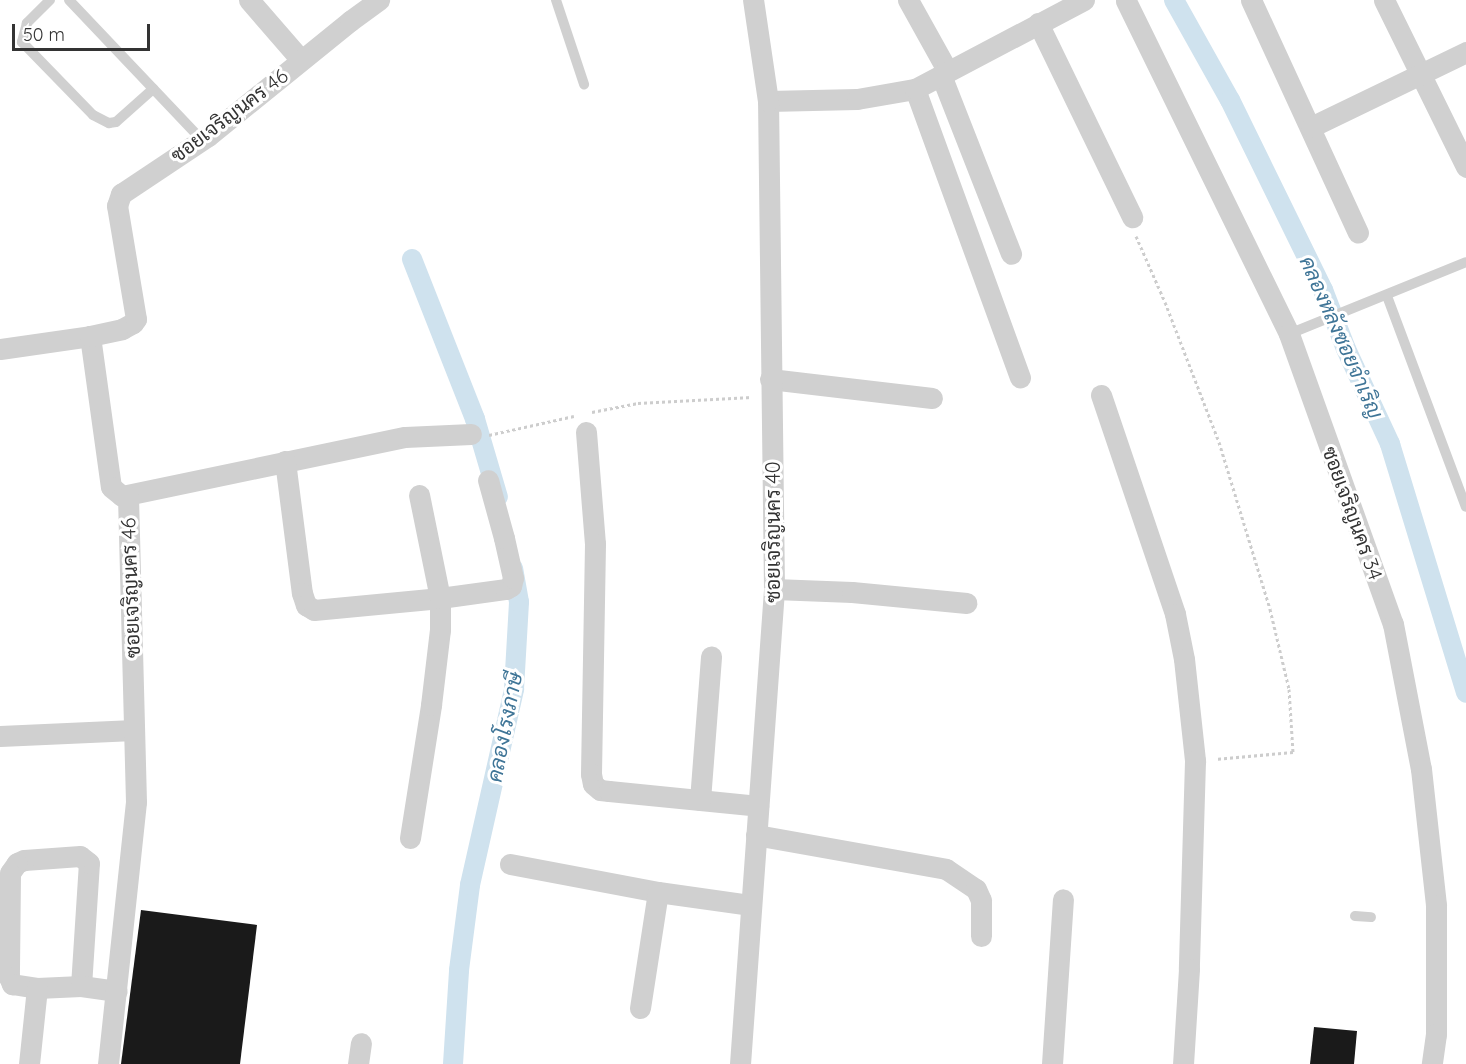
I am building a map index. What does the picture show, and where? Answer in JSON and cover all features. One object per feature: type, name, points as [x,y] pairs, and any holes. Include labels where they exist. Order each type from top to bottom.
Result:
[{"type":"street","points":[[249,0],[301,60]]},
{"type":"street","name":"ซอยเจริญนคร 46","points":[[108,1064],[134,825],[134,730],[128,496],[118,495],[111,487],[90,336],[128,327],[136,319],[117,206],[121,194],[202,140],[379,0]]},
{"type":"street","name":"ซอยเจริญนคร 40","points":[[740,1064],[774,589],[768,101],[753,0]]},
{"type":"street","points":[[908,0],[944,74],[1011,254]]},
{"type":"street","points":[[768,101],[857,99],[915,89],[1084,0]]},
{"type":"street","name":"ซอยเจริญนคร 34","points":[[1126,0],[1289,334],[1393,624],[1420,769],[1436,905],[1436,1034],[1432,1064]]},
{"type":"street","points":[[1251,0],[1358,233]]},
{"type":"street","points":[[1384,0],[1466,167]]},
{"type":"street","points":[[1038,23],[1132,217]]},
{"type":"street","points":[[1311,128],[1466,52]]},
{"type":"street","points":[[915,89],[1020,378]]},
{"type":"street","points":[[0,349],[90,336]]},
{"type":"street","points":[[771,387],[932,398]]},
{"type":"street","points":[[1101,395],[1175,614],[1184,659],[1195,761],[1189,969],[1183,1064]]},
{"type":"street","points":[[583,420],[595,544],[591,774],[594,784],[600,790],[758,806]]},
{"type":"street","points":[[128,496],[405,437],[480,435]]},
{"type":"street","points":[[285,461],[302,593],[306,605],[314,610],[506,590],[513,582],[488,480]]},
{"type":"street","points":[[410,838],[432,705],[440,630],[440,598],[419,495]]},
{"type":"street","points":[[774,589],[852,592],[966,603]]},
{"type":"street","points":[[700,800],[711,656]]},
{"type":"street","points":[[0,736],[134,730]]},
{"type":"street","points":[[756,835],[946,869],[976,889],[981,900],[981,936]]},
{"type":"street","points":[[81,986],[89,863],[80,856],[24,860],[17,863],[10,873],[9,976],[15,986],[37,988],[81,986],[117,991]]},
{"type":"street","points":[[510,864],[658,892],[751,905]]},
{"type":"street","points":[[640,1008],[658,892]]},
{"type":"street","points":[[1052,1064],[1062,899]]},
{"type":"street","points":[[29,1064],[37,988]]},
{"type":"lane","points":[[50,0],[27,23],[22,42],[93,115],[104,122],[116,122],[153,89]]},
{"type":"lane","points":[[69,0],[202,140]]},
{"type":"lane","points":[[556,0],[584,84]]},
{"type":"lane","points":[[1289,334],[1466,262]]},
{"type":"lane","points":[[1387,296],[1466,507]]},
{"type":"lane","points":[[1355,916],[1371,917]]},
{"type":"path","points":[[1132,217],[1132,227],[1165,302],[1219,442],[1270,609],[1289,689],[1293,752],[1195,761]]},
{"type":"path","points":[[480,435],[583,420],[638,403],[771,387]]},
{"type":"building","points":[[141,910],[257,925],[240,1064],[121,1064]]},
{"type":"building","points":[[1314,1027],[1357,1031],[1354,1064],[1310,1064]]},
{"type":"waterway","name":"คลองหลังซอยจำเริญ","points":[[1174,0],[1230,100],[1323,290],[1346,349],[1390,444],[1466,693]]},
{"type":"waterway","name":"คลองโรงภาษี","points":[[412,259],[475,419],[498,497]]},
{"type":"waterway","name":"คลองโรงภาษี","points":[[453,1064],[459,970],[470,885],[514,689],[519,602],[513,569]]}]
